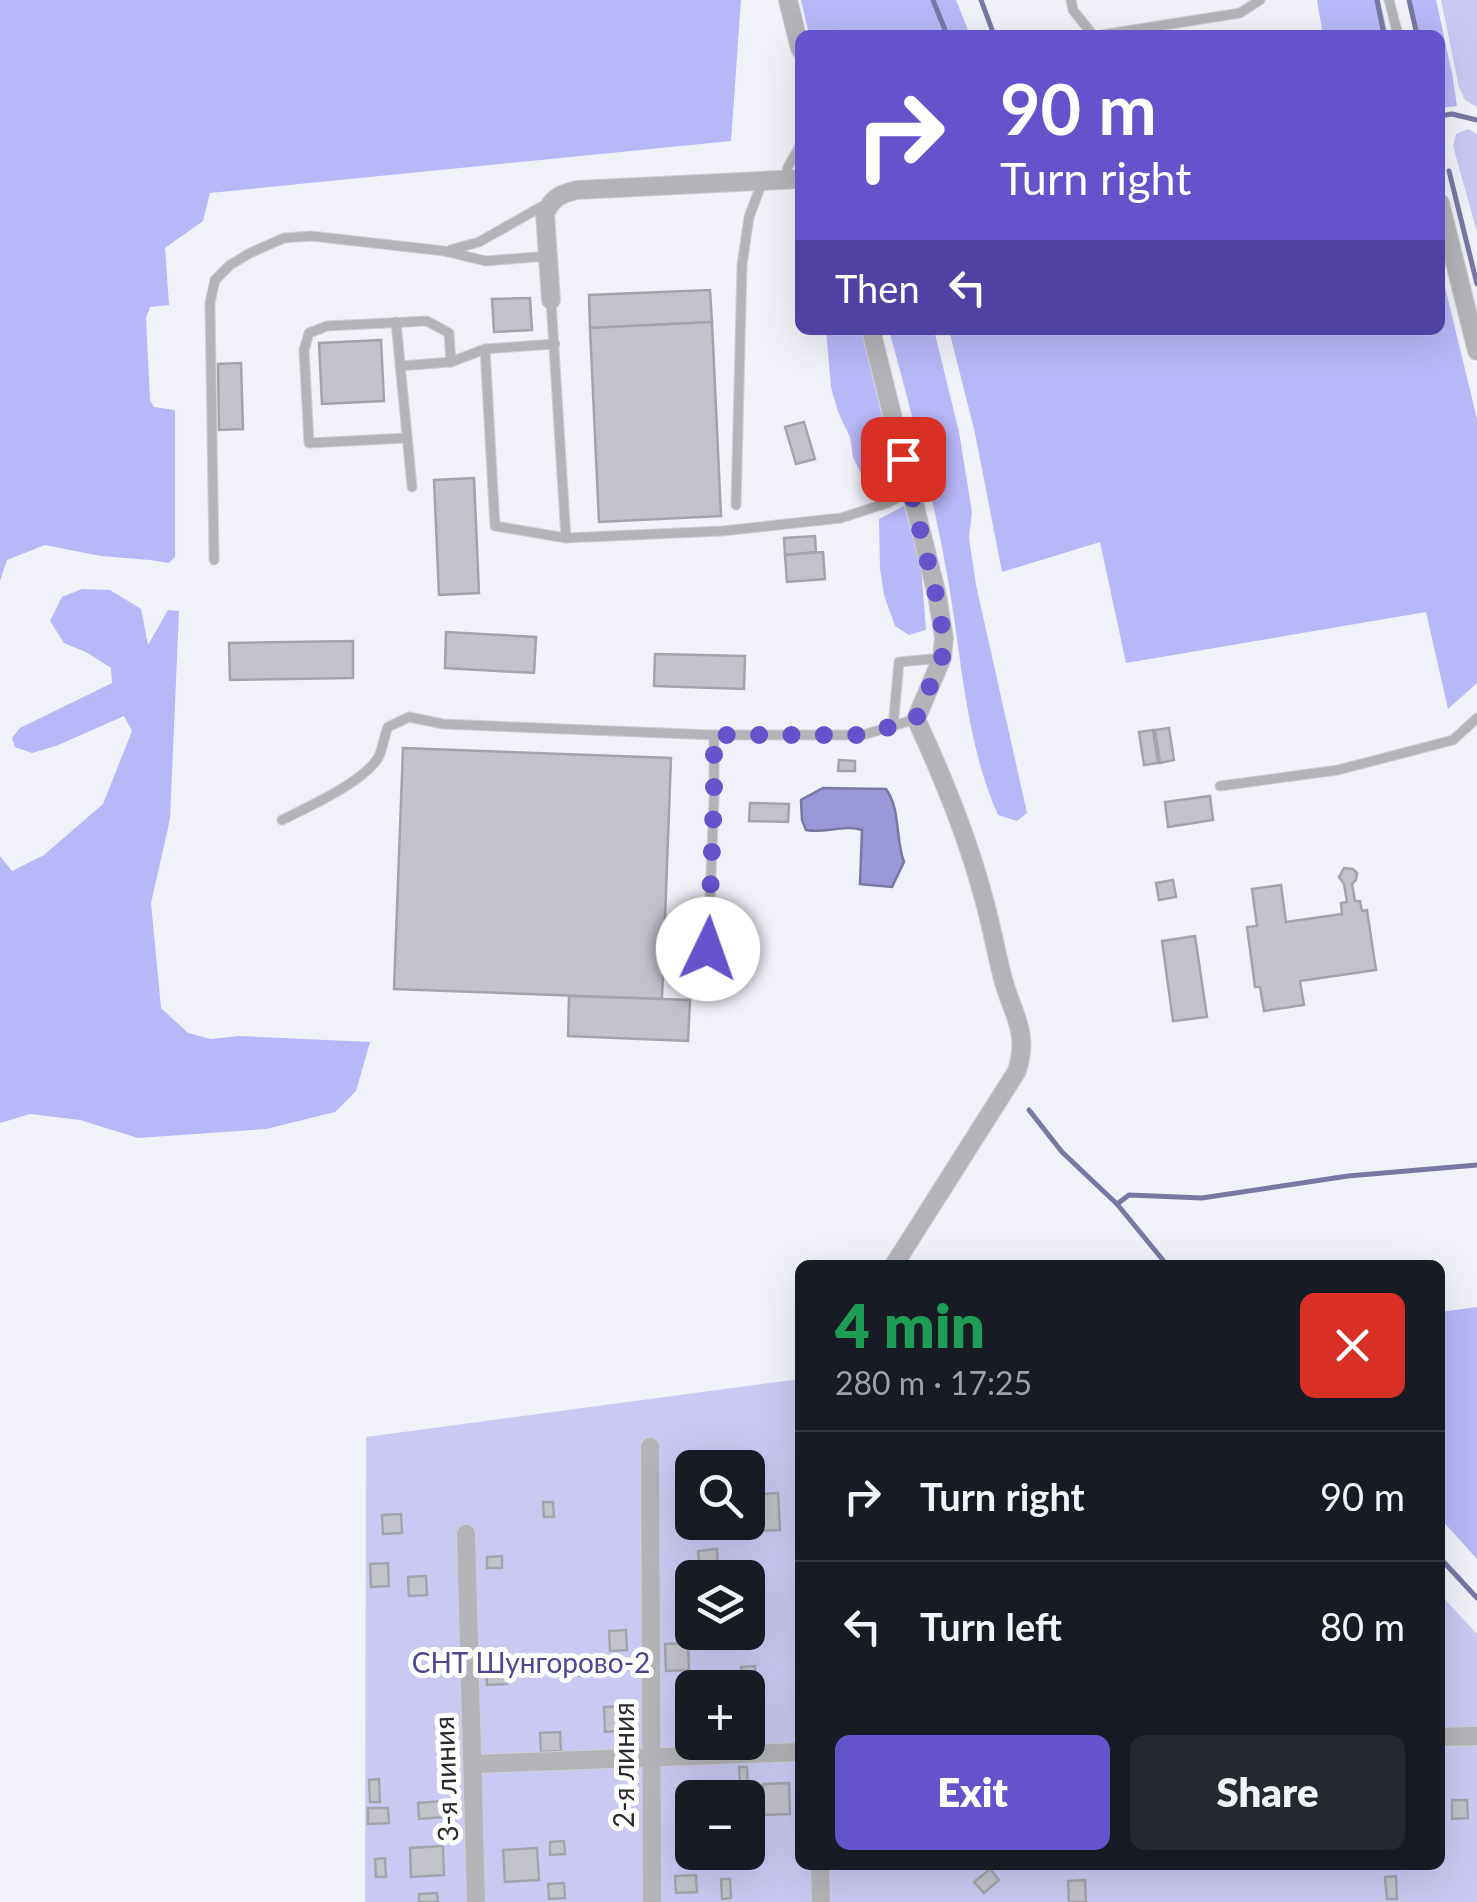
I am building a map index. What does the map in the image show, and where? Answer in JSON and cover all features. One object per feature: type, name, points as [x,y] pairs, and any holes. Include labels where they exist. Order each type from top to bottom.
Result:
[{"type":"street","points":[[788,0],[796,30]]},
{"type":"street","points":[[551,300],[545,214],[550,202],[561,194],[577,190],[792,180]]},
{"type":"street","points":[[1445,223],[1477,351]]},
{"type":"street","points":[[871,335],[944,638],[942,658],[916,719],[958,818],[981,888],[1003,980],[1023,1036],[1017,1071],[897,1260]]},
{"type":"street","name":"2-я линия","points":[[650,1447],[652,1902]]},
{"type":"street","name":"3-я линия","points":[[466,1534],[476,1902]]},
{"type":"street","points":[[1445,1737],[1477,1736]]},
{"type":"street","points":[[472,1764],[795,1752]]},
{"type":"street","points":[[820,1870],[821,1902]]},
{"type":"lane","points":[[1072,0],[1073,10],[1088,30]]},
{"type":"lane","points":[[1133,30],[1240,13],[1260,0]]},
{"type":"lane","points":[[1389,0],[1397,30]]},
{"type":"lane","points":[[792,180],[788,167],[795,155]]},
{"type":"lane","points":[[736,505],[742,265],[749,217],[763,180]]},
{"type":"lane","points":[[444,252],[479,242],[550,202]]},
{"type":"lane","points":[[214,560],[210,303],[216,280],[230,266],[284,238],[311,236],[486,261],[548,256]]},
{"type":"lane","points":[[551,300],[566,538]]},
{"type":"lane","points":[[407,438],[309,443],[304,350],[309,333],[328,326],[427,321],[449,332],[451,362]]},
{"type":"lane","points":[[396,322],[412,487]]},
{"type":"lane","points":[[400,366],[451,362],[485,349],[554,344]]},
{"type":"lane","points":[[485,349],[495,526],[566,538],[722,531],[841,518],[887,504],[911,491]]},
{"type":"lane","points":[[893,727],[899,662],[942,658]]},
{"type":"lane","points":[[282,820],[336,792],[369,768],[379,756],[388,727],[410,718],[443,724],[714,735],[863,735],[916,719]]},
{"type":"lane","points":[[1220,786],[1338,770],[1454,740],[1477,718]]},
{"type":"lane","points":[[685,976],[708,949],[714,735]]},
{"type":"green space","points":[[1441,0],[1477,0],[1477,107],[1465,100],[1459,87]]},
{"type":"green space","points":[[1468,129],[1477,134],[1477,232],[1453,146],[1456,134]]},
{"type":"green space","name":"СНТ Шунгорово-2","points":[[795,1380],[795,1870],[1445,1870],[1445,1599],[1477,1634],[1477,1902],[365,1902],[366,1437]]},
{"type":"shaded area","points":[[0,0],[741,0],[731,141],[210,193],[203,221],[165,248],[169,305],[150,307],[146,318],[150,400],[154,407],[175,410],[175,557],[169,563],[45,545],[7,560],[0,581]]},
{"type":"shaded area","points":[[801,0],[956,0],[968,30],[808,30]]},
{"type":"shaded area","points":[[1317,0],[1380,0],[1387,30],[1322,30]]},
{"type":"shaded area","points":[[1411,0],[1436,0],[1443,30],[1418,30]]},
{"type":"shaded area","points":[[1445,41],[1452,73],[1457,106],[1445,107]]},
{"type":"shaded area","points":[[1445,287],[1477,419],[1477,683],[1448,709],[1426,612],[1126,663],[1100,542],[1002,572],[975,433],[950,335],[1445,335]]},
{"type":"shaded area","points":[[826,335],[862,335],[899,486],[872,497],[853,457],[850,437],[831,387]]},
{"type":"shaded area","points":[[890,335],[935,335],[959,432],[972,512],[969,538],[976,585],[1027,813],[1017,821],[998,815],[979,761],[938,525]]},
{"type":"shaded area","points":[[904,506],[921,567],[926,630],[909,635],[895,626],[880,568],[879,519]]},
{"type":"shaded area","points":[[82,589],[110,590],[141,609],[148,645],[168,610],[179,611],[170,819],[151,903],[161,1008],[188,1033],[211,1039],[239,1036],[370,1042],[356,1091],[335,1112],[266,1129],[138,1138],[80,1120],[30,1114],[0,1123],[0,856],[12,871],[44,855],[103,804],[132,731],[124,716],[32,753],[15,747],[12,738],[20,728],[112,683],[111,668],[64,643],[50,621],[62,597]]},
{"type":"shaded area","points":[[823,788],[886,789],[894,806],[904,862],[892,887],[860,884],[862,830],[806,830],[801,800]]},
{"type":"shaded area","points":[[1477,1307],[1477,1559],[1445,1524],[1445,1311]]},
{"type":"building","points":[[710,290],[712,322],[590,328],[589,295]]},
{"type":"building","points":[[530,298],[532,330],[494,332],[492,299]]},
{"type":"building","points":[[712,322],[721,516],[599,522],[590,328]]},
{"type":"building","points":[[381,340],[384,401],[322,404],[319,343]]},
{"type":"building","points":[[241,363],[243,429],[219,430],[218,364]]},
{"type":"building","points":[[804,422],[815,459],[796,464],[785,427]]},
{"type":"building","points":[[474,478],[479,593],[439,595],[434,480]]},
{"type":"building","points":[[815,536],[816,552],[785,555],[784,538]]},
{"type":"building","points":[[823,552],[825,579],[787,582],[785,555]]},
{"type":"building","points":[[446,632],[536,637],[534,673],[445,668]]},
{"type":"building","points":[[353,641],[353,678],[230,680],[229,643]]},
{"type":"building","points":[[655,654],[745,656],[744,689],[654,686]]},
{"type":"building","points":[[1169,728],[1174,760],[1160,763],[1155,730]]},
{"type":"building","points":[[1153,730],[1158,763],[1144,765],[1139,732]]},
{"type":"building","points":[[403,748],[671,758],[662,999],[394,989]]},
{"type":"building","points":[[839,760],[855,761],[855,771],[838,771]]},
{"type":"building","points":[[1210,796],[1213,820],[1168,827],[1165,802]]},
{"type":"building","points":[[750,803],[789,804],[788,822],[749,821]]},
{"type":"building","points":[[1344,868],[1357,873],[1352,884],[1355,901],[1360,901],[1362,911],[1367,910],[1376,970],[1300,981],[1304,1005],[1264,1011],[1260,987],[1255,987],[1247,927],[1257,926],[1252,889],[1281,885],[1286,922],[1342,914],[1341,903],[1347,902],[1339,877]]},
{"type":"building","points":[[1173,880],[1176,897],[1159,900],[1156,883]]},
{"type":"building","points":[[1195,936],[1207,1017],[1173,1021],[1162,941]]},
{"type":"building","points":[[569,996],[690,1000],[688,1041],[568,1036]]},
{"type":"building","points":[[778,1493],[780,1530],[765,1531],[765,1494]]},
{"type":"building","points":[[543,1502],[553,1502],[554,1517],[544,1517]]},
{"type":"building","points":[[401,1514],[402,1533],[383,1534],[382,1515]]},
{"type":"building","points":[[717,1549],[717,1560],[699,1560],[698,1551]]},
{"type":"building","points":[[502,1556],[502,1568],[487,1568],[487,1557]]},
{"type":"building","points":[[388,1563],[389,1586],[371,1587],[370,1564]]},
{"type":"building","points":[[426,1576],[427,1595],[409,1596],[408,1577]]},
{"type":"building","points":[[626,1630],[627,1650],[610,1651],[609,1631]]},
{"type":"building","points":[[665,1644],[675,1644],[675,1650],[688,1650],[689,1670],[666,1671]]},
{"type":"building","points":[[593,1657],[594,1675],[580,1676],[579,1658]]},
{"type":"building","points":[[506,1664],[507,1684],[487,1685],[486,1665]]},
{"type":"building","points":[[627,1706],[628,1730],[605,1732],[604,1707]]},
{"type":"building","points":[[560,1732],[561,1751],[541,1752],[540,1733]]},
{"type":"building","points":[[739,1767],[747,1767],[747,1780],[740,1780]]},
{"type":"building","points":[[379,1779],[380,1802],[370,1802],[369,1780]]},
{"type":"building","points":[[789,1783],[790,1814],[765,1815],[765,1784]]},
{"type":"building","points":[[1452,1800],[1467,1800],[1468,1818],[1452,1819]]},
{"type":"building","points":[[442,1801],[443,1817],[419,1819],[418,1803]]},
{"type":"building","points":[[368,1808],[388,1808],[389,1823],[368,1824]]},
{"type":"building","points":[[564,1841],[565,1854],[550,1855],[550,1842]]},
{"type":"building","points":[[443,1846],[444,1875],[411,1877],[410,1848]]},
{"type":"building","points":[[537,1848],[539,1880],[505,1882],[503,1850]]},
{"type":"building","points":[[385,1858],[386,1877],[376,1877],[375,1859]]},
{"type":"building","points":[[989,1870],[999,1880],[984,1893],[974,1882]]},
{"type":"building","points":[[696,1875],[697,1892],[676,1893],[675,1876]]},
{"type":"building","points":[[1396,1876],[1397,1899],[1387,1899],[1385,1877]]},
{"type":"building","points":[[721,1879],[730,1879],[731,1898],[722,1899]]},
{"type":"building","points":[[1085,1880],[1086,1902],[1069,1902],[1068,1881]]},
{"type":"building","points":[[564,1883],[565,1898],[549,1899],[548,1884]]},
{"type":"building","points":[[437,1893],[438,1902],[419,1902],[419,1894]]},
{"type":"waterway","points":[[933,0],[945,30]]},
{"type":"waterway","points":[[981,0],[992,30]]},
{"type":"waterway","points":[[1377,0],[1383,30]]},
{"type":"waterway","points":[[1409,0],[1416,30]]},
{"type":"waterway","points":[[1445,115],[1477,120]]},
{"type":"waterway","points":[[1449,171],[1477,284]]},
{"type":"waterway","points":[[1029,1110],[1062,1152],[1117,1204],[1163,1260]]},
{"type":"waterway","points":[[1117,1204],[1129,1195],[1202,1198],[1348,1176],[1477,1165]]},
{"type":"waterway","points":[[1445,1563],[1477,1598]]},
{"type":"route","points":[[708,949],[714,735],[863,735],[893,727],[916,719],[942,658],[944,638],[936,595],[903,459]]}]
